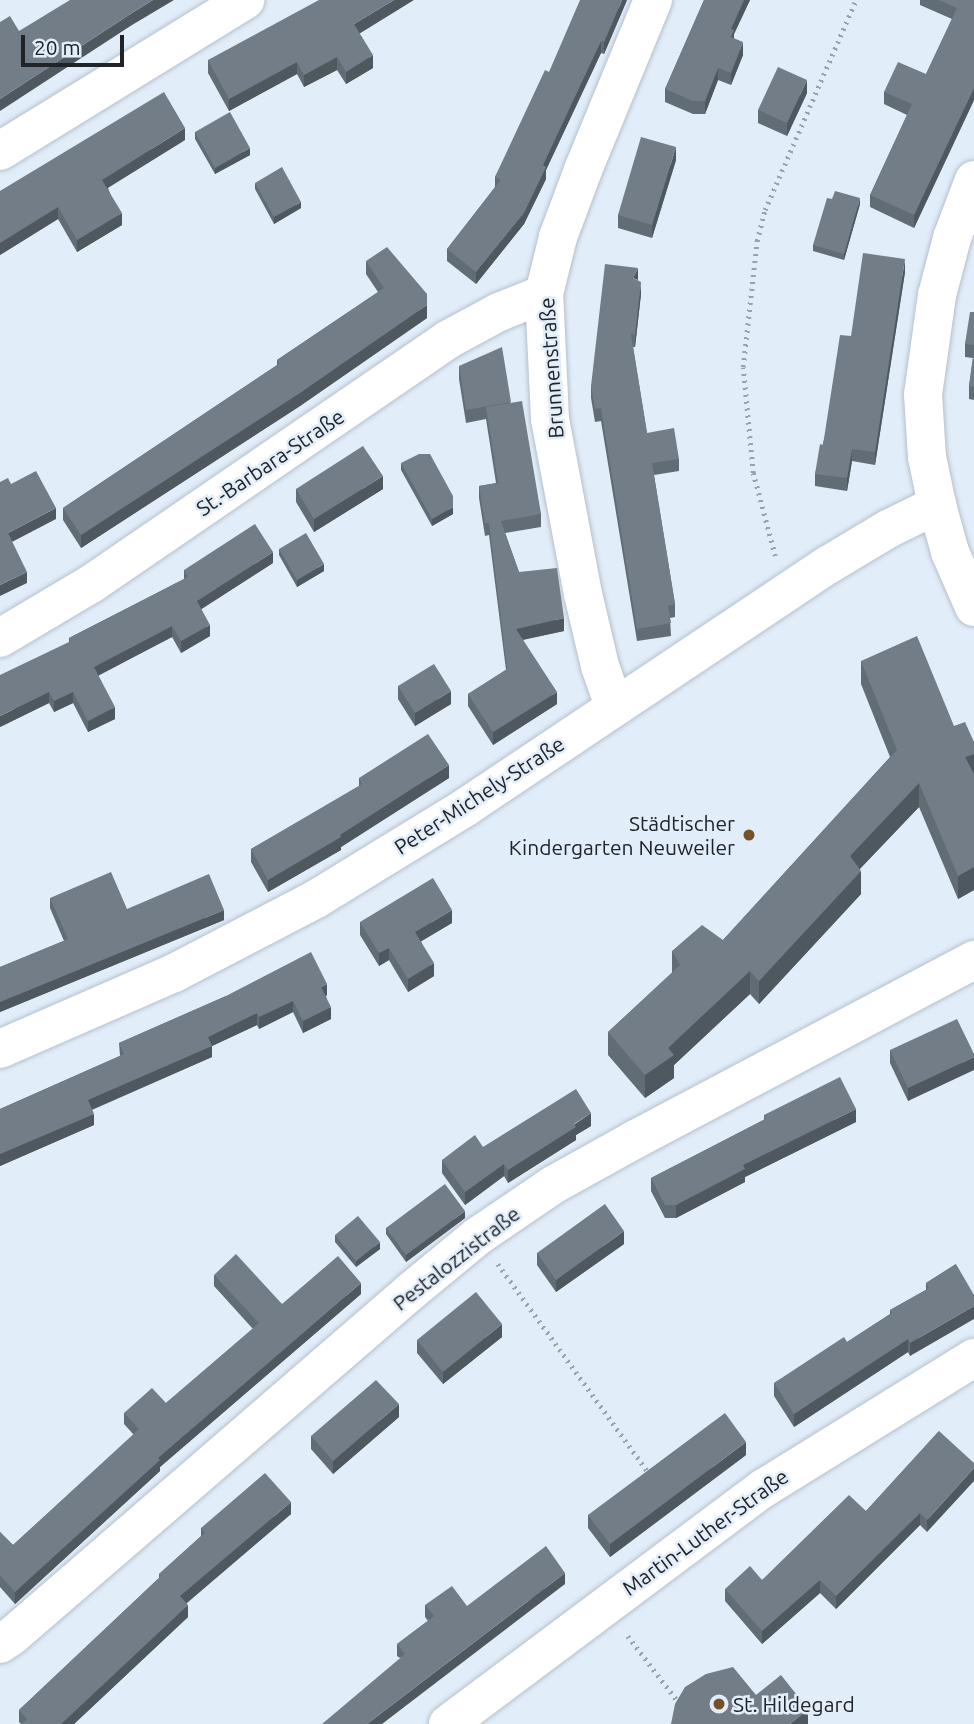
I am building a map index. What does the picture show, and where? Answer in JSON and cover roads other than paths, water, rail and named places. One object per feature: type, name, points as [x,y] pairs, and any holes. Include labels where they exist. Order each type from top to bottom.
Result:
[{"type":"street","points":[[0,151],[245,0]]},
{"type":"street","name":"Brunnenstraße","points":[[614,706],[600,666],[583,594],[550,419],[544,294],[558,237],[653,0]]},
{"type":"street","points":[[974,180],[952,238],[936,295],[923,394],[927,457],[937,505],[950,552],[974,607]]},
{"type":"street","name":"St.-Barbara-Straße","points":[[0,638],[91,584],[447,340],[499,312],[544,294]]},
{"type":"street","name":"Peter-Michely-Straße","points":[[0,1049],[174,973],[316,899],[466,807],[785,593],[888,528],[937,505]]},
{"type":"street","name":"Pestalozzistraße","points":[[0,1643],[23,1627],[478,1236],[553,1185],[974,960]]},
{"type":"street","name":"Martin-Luther-Straße","points":[[448,1724],[764,1488],[974,1358]]},
{"type":"place","name":"Städtischer Kindergarten Neuweiler","points":[[749,835]]},
{"type":"place","name":"St. Hildegard","points":[[719,1704]]}]
